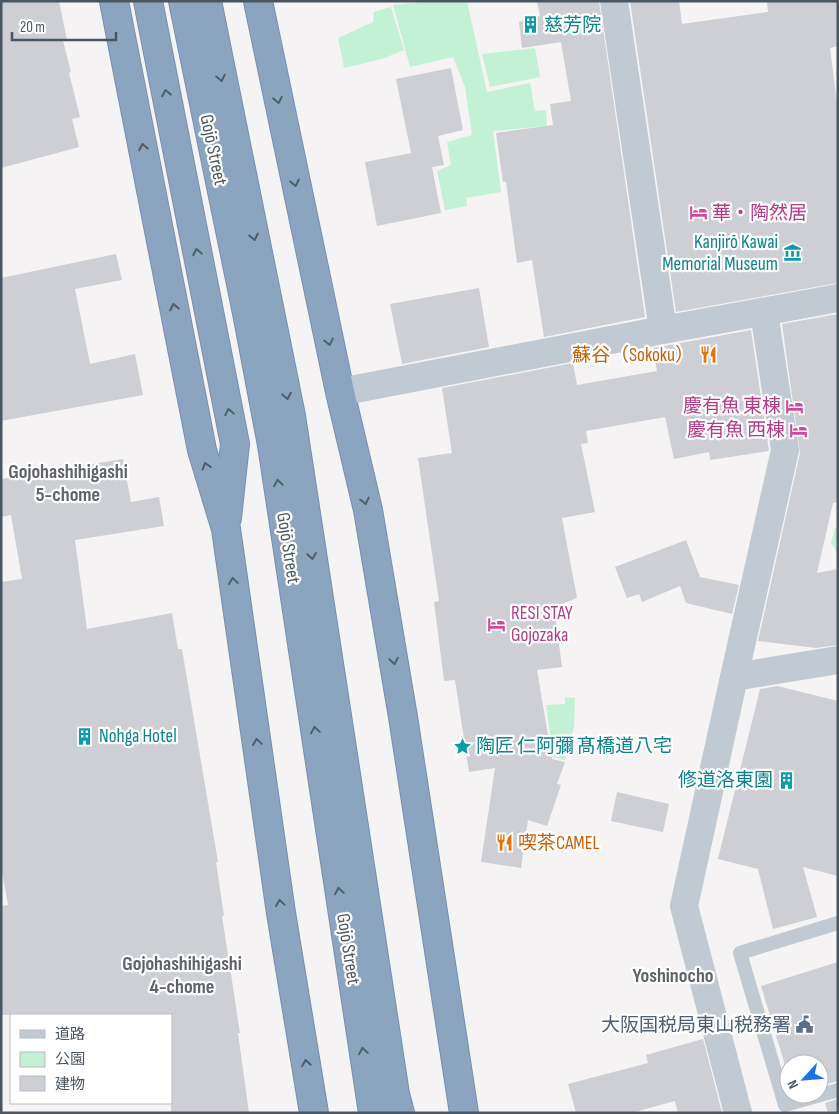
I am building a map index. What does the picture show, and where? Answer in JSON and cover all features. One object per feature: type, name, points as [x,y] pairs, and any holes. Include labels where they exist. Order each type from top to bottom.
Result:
[{"type":"highway","points":[[114,1],[202,450],[226,529],[281,913],[314,1113]]},
{"type":"highway","points":[[148,1],[235,444],[226,529]]},
{"type":"highway","name":"Gojō Street","points":[[183,1],[247,312],[272,445],[384,1105]]},
{"type":"highway","name":"Gojō Street","points":[[207,1],[291,416],[384,1105]]},
{"type":"highway","points":[[258,1],[340,392],[368,510],[464,1113]]},
{"type":"street","points":[[614,1],[663,330]]},
{"type":"street","points":[[340,392],[838,298]]},
{"type":"street","points":[[738,1113],[684,906],[785,450],[764,312]]},
{"type":"street","points":[[734,677],[838,660]]},
{"type":"lane","points":[[838,923],[740,953],[785,1105],[838,1090]]},
{"type":"green space","points":[[435,1],[467,1],[487,92],[530,83],[535,111],[546,110],[547,126],[493,131],[501,192],[466,198],[467,206],[445,210],[437,171],[451,165],[447,142],[472,135],[465,87],[453,57],[410,67],[393,5]]},
{"type":"green space","points":[[391,7],[404,50],[382,59],[344,68],[338,38],[373,22],[374,12]]},
{"type":"green space","points":[[535,48],[540,77],[490,87],[482,54]]},
{"type":"green space","points":[[838,526],[838,554],[831,543],[835,528]]},
{"type":"green space","points":[[565,697],[575,698],[574,727],[565,760],[553,757],[546,705],[565,704]]},
{"type":"building","points":[[1,1],[59,1],[67,40],[63,41],[80,117],[72,119],[79,147],[1,168]]},
{"type":"building","points":[[537,1],[599,1],[645,317],[544,337],[532,260],[517,263],[506,182],[503,182],[496,133],[553,125],[550,104],[571,101],[561,42],[522,48],[519,22],[540,16]]},
{"type":"building","points":[[630,1],[679,1],[682,24],[768,12],[767,1],[838,1],[838,46],[830,48],[838,111],[838,283],[676,312]]},
{"type":"building","points":[[451,68],[463,130],[438,136],[444,165],[432,167],[441,213],[377,226],[365,162],[411,153],[396,79]]},
{"type":"building","points":[[116,254],[122,280],[75,289],[90,364],[135,354],[143,395],[1,421],[1,278]]},
{"type":"building","points":[[479,288],[489,347],[402,364],[390,304]]},
{"type":"building","points":[[838,314],[838,502],[833,503],[817,573],[838,569],[838,645],[816,648],[758,641],[800,453],[782,324]]},
{"type":"building","points":[[751,330],[769,451],[710,460],[709,452],[674,459],[665,417],[586,431],[588,443],[581,444],[595,512],[562,518],[577,598],[554,607],[562,667],[537,670],[552,759],[565,762],[557,784],[561,785],[547,826],[528,820],[521,868],[481,862],[495,768],[469,772],[455,680],[444,681],[434,602],[439,601],[418,458],[452,453],[442,388],[573,363],[577,385],[657,371],[653,348]]},
{"type":"building","points":[[123,459],[131,502],[159,497],[164,526],[75,540],[87,629],[172,613],[178,649],[182,649],[218,862],[216,862],[224,916],[222,916],[240,1033],[238,1033],[249,1113],[171,1113],[172,1014],[1,1015],[1,906],[8,905],[1,866],[1,582],[22,579],[11,515],[1,517],[1,479]]},
{"type":"building","points":[[686,540],[700,577],[739,585],[732,614],[686,603],[680,586],[642,602],[639,594],[627,598],[615,567]]},
{"type":"building","name":"修道洛東園","points":[[777,686],[838,701],[838,876],[803,867],[817,917],[773,929],[758,869],[718,859],[760,689]]},
{"type":"building","points":[[617,792],[669,804],[663,832],[611,821]]},
{"type":"building","name":"大阪国税局東山税務署","points":[[838,962],[838,1081],[829,1083],[829,1054],[782,1054],[761,986]]},
{"type":"building","points":[[703,1039],[722,1113],[678,1113],[675,1101],[631,1113],[576,1113],[568,1084],[648,1063],[646,1055]]},
{"type":"building","points":[[838,1099],[838,1113],[828,1113],[825,1104],[829,1104],[829,1102]]},
{"type":"place","name":"慈芳院","points":[[530,25]]},
{"type":"place","name":"華・陶然居","points":[[698,213]]},
{"type":"place","name":"Kanjirō Kawai Memorial Museum","points":[[792,253]]},
{"type":"place","name":"蘇谷（Sokoku）","points":[[708,355]]},
{"type":"place","name":"慶有魚 東棟","points":[[795,406]]},
{"type":"place","name":"慶有魚 西棟","points":[[799,430]]},
{"type":"place","name":"RESI STAY Gojozaka","points":[[497,624]]},
{"type":"place","name":"Nohga Hotel","points":[[85,736]]},
{"type":"place","name":"陶匠 仁阿彌 髙橋道八宅","points":[[462,746]]},
{"type":"place","name":"修道洛東園","points":[[787,780]]},
{"type":"place","name":"喫茶CAMEL","points":[[504,843]]},
{"type":"place","name":"大阪国税局東山税務署","points":[[805,1025]]},
{"type":"district","name":"Gojohashihigashi 5-chome","points":[[68,484]]},
{"type":"district","name":"Gojohashihigashi 4-chome","points":[[182,976]]},
{"type":"district","name":"Yoshinocho","points":[[673,976]]}]
